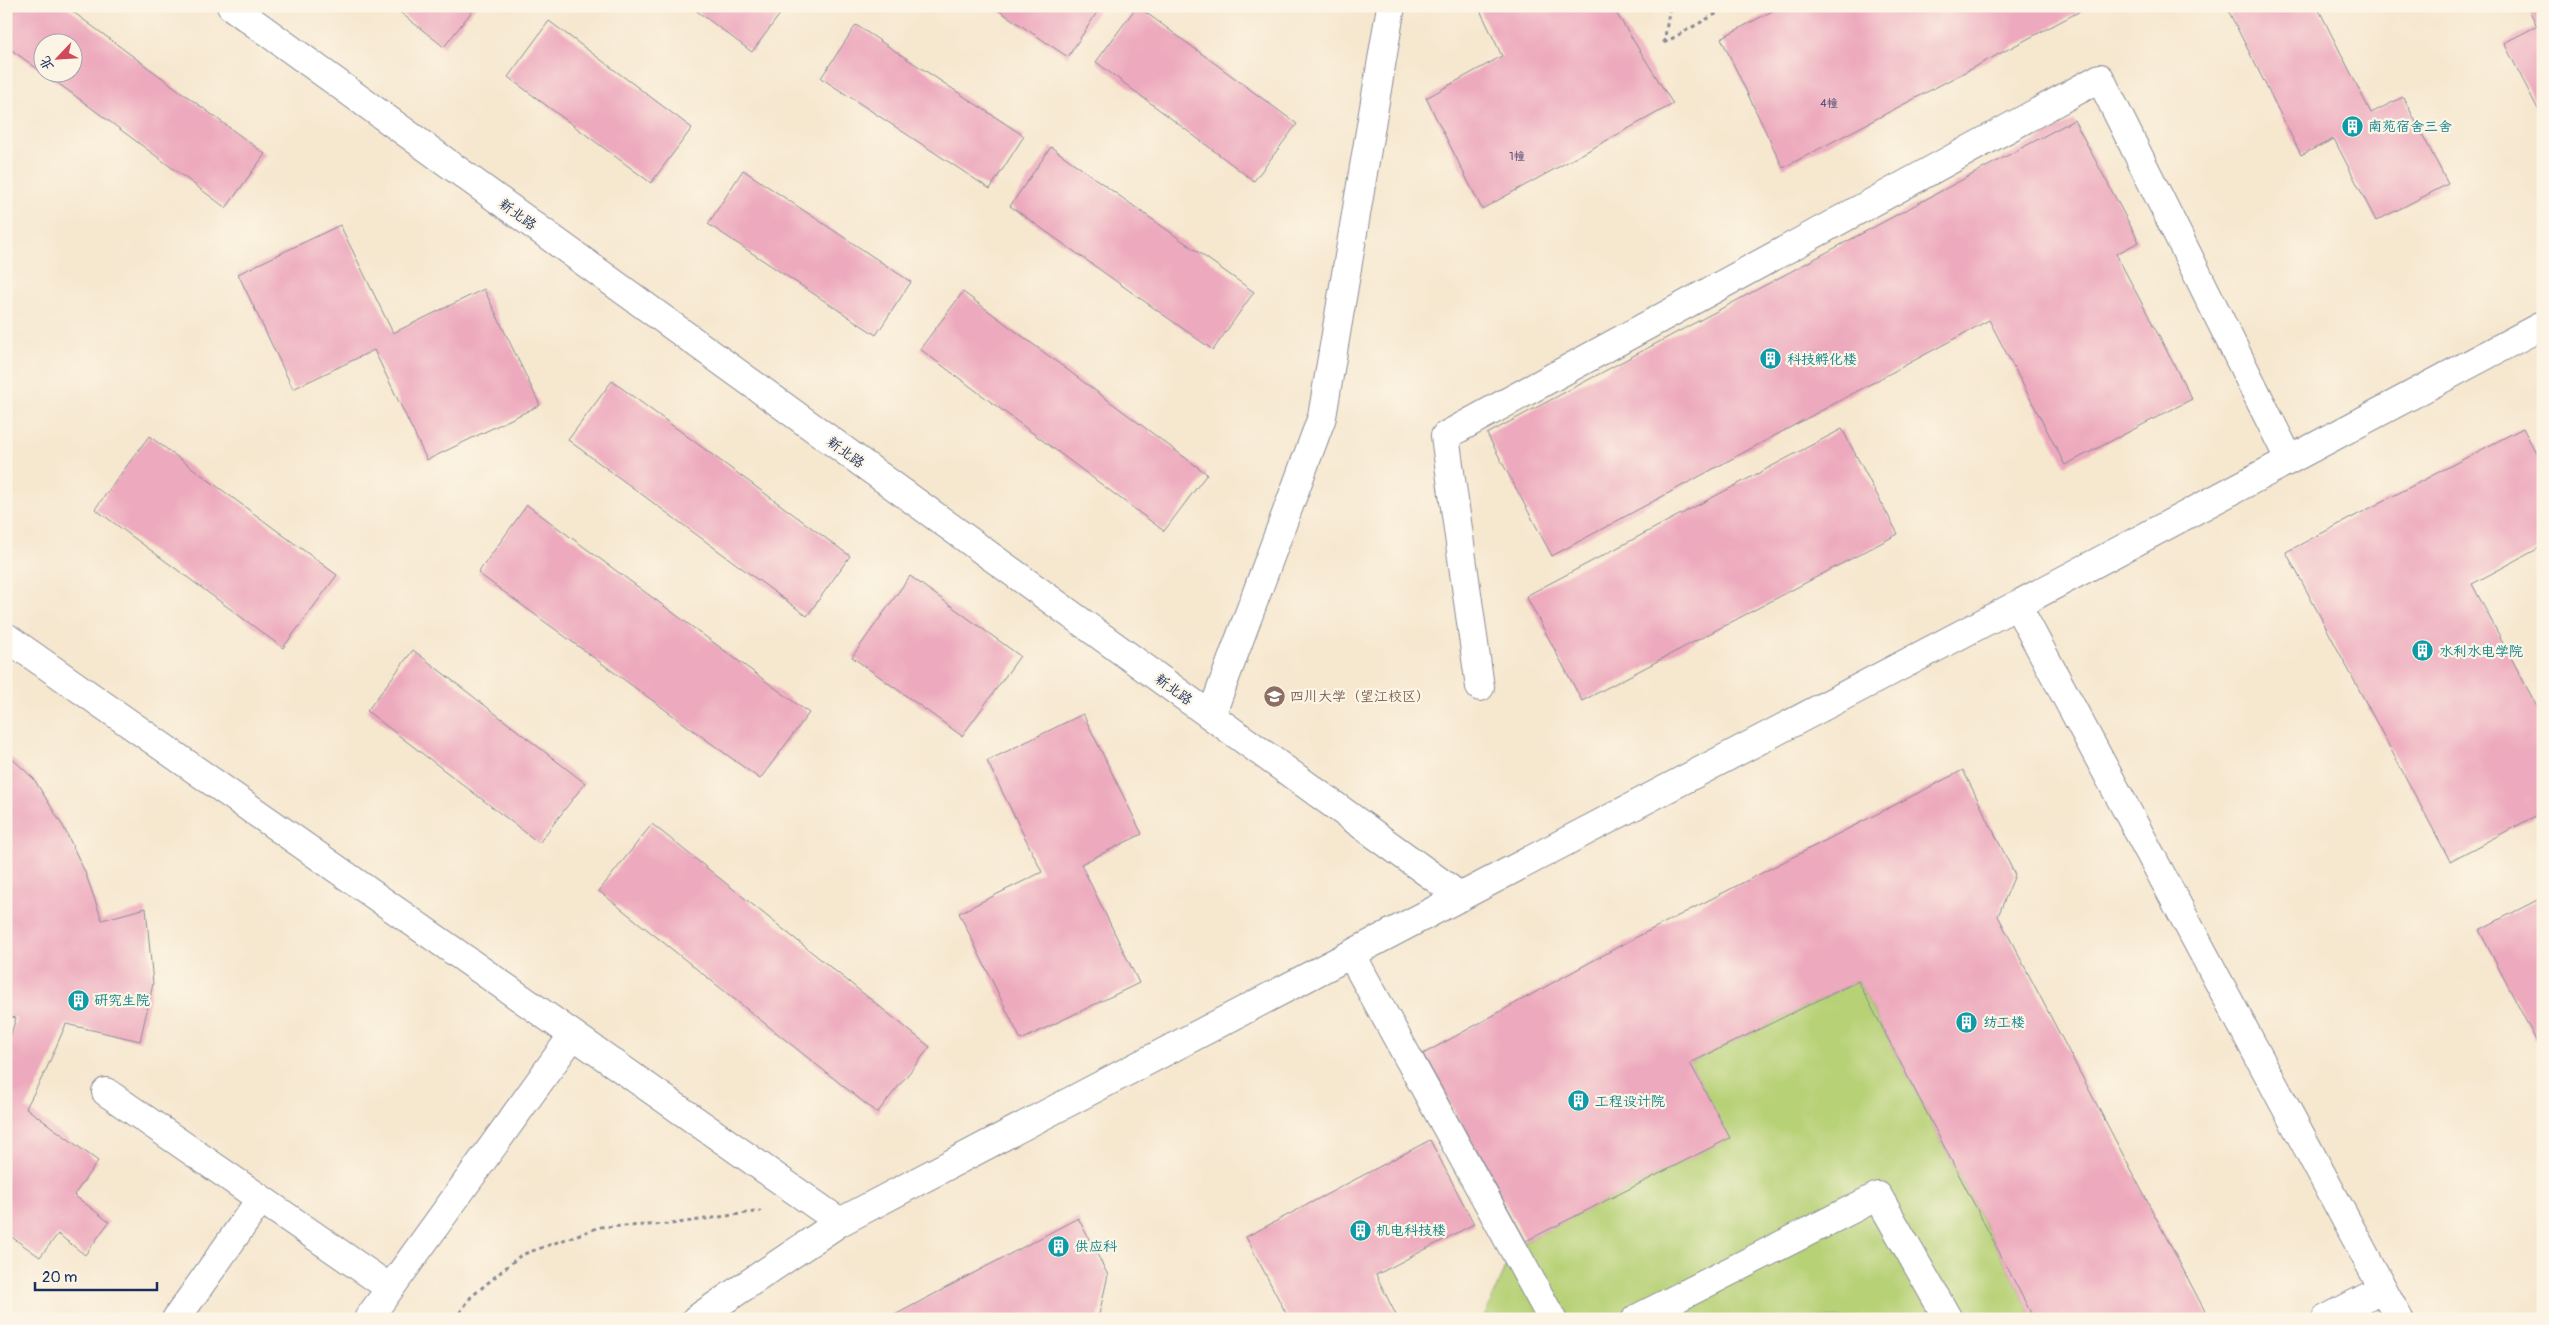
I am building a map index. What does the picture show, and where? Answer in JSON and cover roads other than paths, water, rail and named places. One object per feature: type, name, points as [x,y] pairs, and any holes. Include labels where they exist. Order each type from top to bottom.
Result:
[{"type":"street","name":"新北路","points":[[231,6],[1461,897]]},
{"type":"street","points":[[1211,716],[1322,416],[1391,6]]},
{"type":"street","points":[[1480,687],[1446,436],[2100,78],[2289,460]]},
{"type":"street","points":[[696,1319],[840,1222],[2017,605],[2543,325]]},
{"type":"street","points":[[2017,605],[2399,1319]]},
{"type":"street","points":[[6,637],[840,1222]]},
{"type":"street","points":[[1352,954],[1552,1319]]},
{"type":"street","points":[[368,1319],[573,1035]]},
{"type":"street","points":[[106,1092],[390,1288]]},
{"type":"street","points":[[1636,1319],[1878,1196],[1948,1319]]},
{"type":"street","points":[[176,1319],[260,1200]]},
{"type":"street","points":[[2326,1319],[2383,1289]]},
{"type":"place","name":"南苑宿舍三舍","points":[[2352,126]]},
{"type":"place","name":"科技孵化楼","points":[[1771,359]]},
{"type":"place","name":"水利水电学院","points":[[2423,651]]},
{"type":"place","name":"四川大学（望江校区）","points":[[1274,696]]},
{"type":"place","name":"研究生院","points":[[78,1000]]},
{"type":"place","name":"纺工楼","points":[[1967,1022]]},
{"type":"place","name":"工程设计院","points":[[1579,1101]]},
{"type":"place","name":"机电科技楼","points":[[1360,1230]]},
{"type":"place","name":"供应科","points":[[1059,1246]]}]
